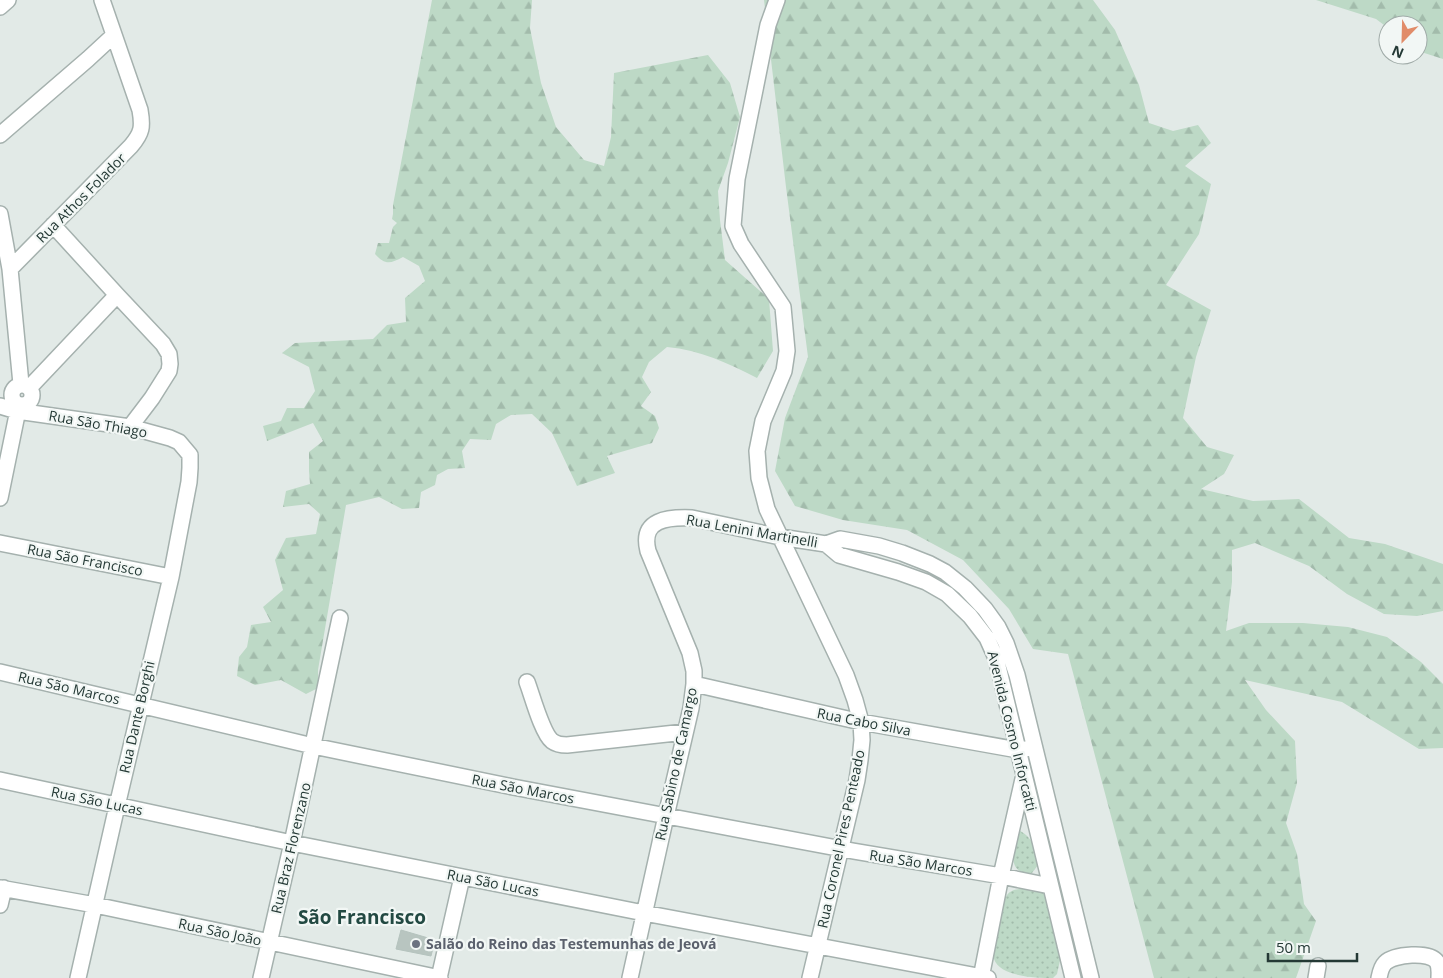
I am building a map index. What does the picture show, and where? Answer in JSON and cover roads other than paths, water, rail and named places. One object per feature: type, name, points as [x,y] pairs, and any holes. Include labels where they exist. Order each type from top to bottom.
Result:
[{"type":"street","points":[[0,7],[8,0]]},
{"type":"street","points":[[0,135],[114,35],[102,0]]},
{"type":"street","name":"Rua Coronel Pires Penteado","points":[[777,0],[768,25],[737,179],[733,226],[741,244],[783,307],[787,351],[784,371],[763,421],[757,451],[759,478],[767,509],[846,675],[861,722],[862,740],[860,760],[810,978]]},
{"type":"street","name":"Rua Athos Folador","points":[[10,269],[139,137],[142,121],[140,110],[114,35]]},
{"type":"street","points":[[0,214],[10,269],[25,386],[32,396],[30,400],[18,408],[0,498]]},
{"type":"street","points":[[54,224],[163,344],[169,354],[169,371],[130,427]]},
{"type":"street","points":[[25,386],[117,295]]},
{"type":"street","name":"Rua São Thiago","points":[[0,406],[130,427],[179,442],[190,456]]},
{"type":"street","name":"Rua Dante Borghi","points":[[78,978],[171,577],[189,482],[190,456]]},
{"type":"street","name":"Rua Lenini Martinelli","points":[[651,527],[664,520],[692,518],[780,537],[826,544]]},
{"type":"street","name":"Rua Sabino de Camargo","points":[[630,978],[691,708],[694,684],[694,671],[690,653],[648,551],[646,537],[651,527]]},
{"type":"street","name":"Avenida Cosmo Inforcatti","points":[[826,544],[840,539],[880,546],[902,552],[930,564],[946,572],[965,588],[985,609],[998,627],[1006,643],[1017,675],[1091,978]]},
{"type":"street","name":"Rua São Francisco","points":[[0,543],[171,577]]},
{"type":"street","name":"Avenida Cosmo Inforcatti","points":[[826,544],[839,555],[926,582],[947,594],[970,616],[987,638],[996,658],[1073,978]]},
{"type":"street","name":"Rua Braz Florenzano","points":[[261,978],[314,746],[340,618]]},
{"type":"street","name":"Rua São Marcos","points":[[0,672],[196,720],[503,785],[840,849],[1050,886]]},
{"type":"street","points":[[527,682],[547,735],[552,741],[559,744],[567,745],[685,732]]},
{"type":"street","name":"Rua Cabo Silva","points":[[694,684],[861,722],[1018,750],[1035,748]]},
{"type":"street","points":[[984,978],[1001,876],[1024,774]]},
{"type":"street","name":"Rua São Lucas","points":[[0,780],[292,844],[984,978]]},
{"type":"street","points":[[439,978],[462,877]]},
{"type":"street","points":[[0,905],[2,888]]},
{"type":"street","name":"Rua São João","points":[[2,888],[95,905],[439,978]]},
{"type":"street","points":[[1379,978],[1385,963],[1394,957],[1403,955],[1433,958],[1439,967],[1439,978]]},
{"type":"place","name":"Salão do Reino das Testemunhas de Jeová","points":[[416,944]]},
{"type":"district","name":"São Francisco","points":[[362,917]]}]
